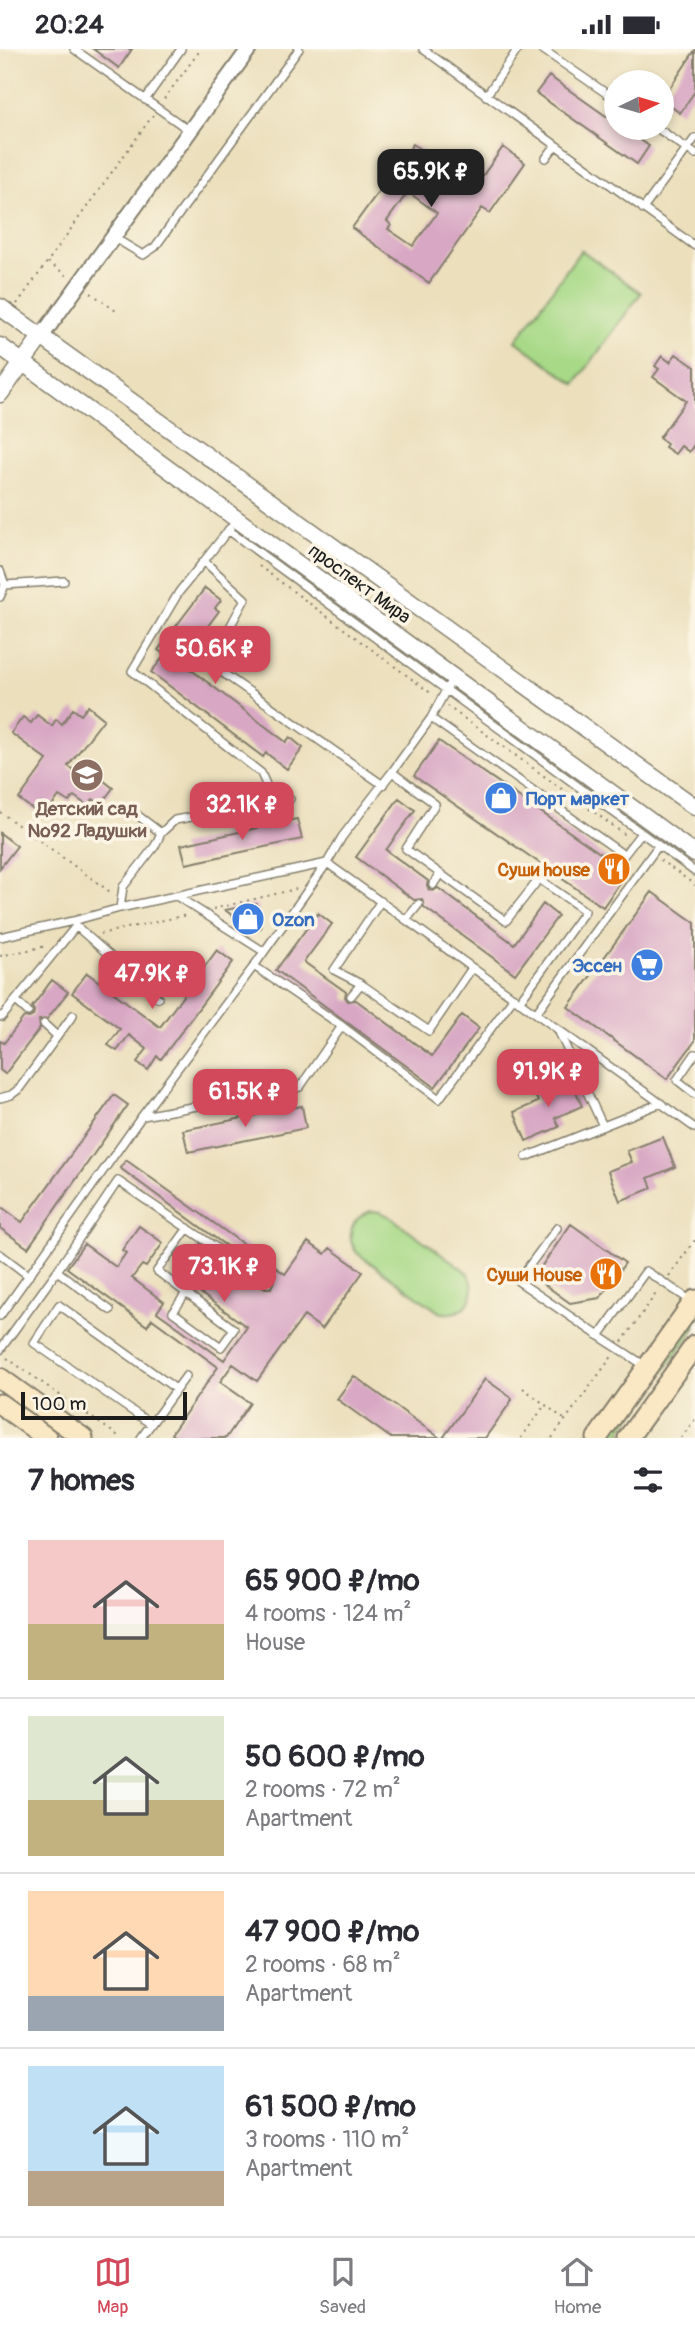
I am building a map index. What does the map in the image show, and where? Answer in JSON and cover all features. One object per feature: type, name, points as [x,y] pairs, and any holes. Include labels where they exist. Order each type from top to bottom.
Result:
[{"type":"main road","points":[[597,1438],[694,1301]]},
{"type":"main road","points":[[628,1438],[695,1345]]},
{"type":"main road","points":[[0,1378],[83,1438]]},
{"type":"main road","points":[[0,1404],[47,1438]]},
{"type":"street","points":[[3,383],[23,362],[249,49]]},
{"type":"street","name":"проспект Мира","points":[[5,310],[695,807]]},
{"type":"street","name":"проспект Мира","points":[[0,346],[232,524],[450,684],[695,854]]},
{"type":"lane","points":[[74,49],[190,131]]},
{"type":"lane","points":[[423,49],[695,246]]},
{"type":"lane","points":[[486,96],[518,49]]},
{"type":"lane","points":[[542,49],[604,92]]},
{"type":"lane","points":[[145,100],[178,50]]},
{"type":"lane","points":[[113,237],[143,255],[155,247],[298,50],[306,58]]},
{"type":"lane","points":[[643,209],[695,138]]},
{"type":"lane","points":[[674,140],[695,154]]},
{"type":"lane","points":[[546,159],[555,146]]},
{"type":"lane","points":[[232,524],[179,592],[132,671],[261,773],[271,796],[269,803]]},
{"type":"lane","points":[[204,561],[245,599],[210,664],[383,785]]},
{"type":"lane","points":[[0,571],[5,585],[0,597]]},
{"type":"lane","points":[[5,585],[64,581]]},
{"type":"lane","points":[[0,1316],[142,1116],[254,966],[327,863],[342,837],[393,772],[450,684],[695,872]]},
{"type":"lane","points":[[430,718],[624,855],[640,832]]},
{"type":"lane","points":[[254,966],[335,1017],[342,1026],[439,1099],[584,911],[539,879],[506,921],[440,874],[406,849],[435,804],[393,772]]},
{"type":"lane","points":[[120,908],[123,887],[162,833],[175,820],[290,799]]},
{"type":"lane","points":[[132,811],[162,833]]},
{"type":"lane","points":[[536,1013],[658,846]]},
{"type":"lane","points":[[0,937],[74,924],[120,908],[327,863],[695,1128]]},
{"type":"lane","points":[[433,885],[440,874]]},
{"type":"lane","points":[[178,897],[263,951]]},
{"type":"lane","points":[[381,901],[334,970],[361,984],[429,1031],[472,968]]},
{"type":"lane","points":[[406,920],[419,904]]},
{"type":"lane","points":[[74,924],[158,998]]},
{"type":"lane","points":[[0,1016],[16,1001],[74,924]]},
{"type":"lane","points":[[351,996],[361,984]]},
{"type":"lane","points":[[16,1001],[28,1012]]},
{"type":"lane","points":[[0,1098],[19,1089],[73,1015]]},
{"type":"lane","points":[[44,1024],[57,1036]]},
{"type":"lane","points":[[142,1116],[300,1087],[342,1026]]},
{"type":"lane","points":[[558,1030],[603,1126]]},
{"type":"lane","points":[[695,1054],[677,1080],[695,1094]]},
{"type":"lane","points":[[526,1157],[661,1103]]},
{"type":"lane","points":[[0,1351],[118,1181],[268,1283]]},
{"type":"lane","points":[[186,1293],[173,1312],[220,1347],[234,1329],[157,1271],[188,1228]]},
{"type":"lane","points":[[557,1228],[518,1281],[647,1367]]},
{"type":"lane","points":[[0,1254],[29,1276]]},
{"type":"lane","points":[[57,1271],[110,1310]]},
{"type":"lane","points":[[598,1336],[646,1271],[694,1301]]},
{"type":"lane","points":[[151,1424],[34,1343],[55,1310],[59,1305],[176,1389]]},
{"type":"lane","points":[[141,1438],[186,1376]]},
{"type":"path","points":[[5,310],[201,49]]},
{"type":"path","points":[[255,562],[440,701],[634,841]]},
{"type":"path","points":[[0,812],[120,898]]},
{"type":"path","points":[[653,854],[695,885]]},
{"type":"path","points":[[88,937],[311,885]]},
{"type":"path","points":[[0,956],[63,942]]},
{"type":"path","points":[[552,1438],[695,1240]]},
{"type":"path","points":[[0,1351],[121,1438]]},
{"type":"path","points":[[523,1388],[565,1419]]},
{"type":"path","points":[[521,1438],[545,1404]]},
{"type":"path","points":[[681,1438],[695,1419]]},
{"type":"green space","points":[[581,250],[641,293],[575,384],[516,341]]},
{"type":"green space","points":[[371,1211],[389,1216],[467,1272],[473,1289],[472,1296],[463,1308],[456,1312],[439,1312],[357,1253],[351,1240],[352,1228],[359,1218]]},
{"type":"green space","points":[[695,1314],[695,1328],[616,1438],[606,1438]]},
{"type":"building","points":[[93,49],[132,49],[119,68]]},
{"type":"building","points":[[695,50],[695,91],[680,113],[674,109],[674,82]]},
{"type":"building","points":[[549,76],[604,115],[604,140],[640,140],[649,146],[637,164],[536,93]]},
{"type":"building","points":[[413,144],[474,188],[503,147],[525,163],[490,213],[482,208],[429,283],[352,228]],"holes":[[[408,192],[437,213],[413,246],[388,229],[391,225],[387,221]]]},
{"type":"building","points":[[676,354],[695,367],[695,443],[689,452],[681,446],[675,454],[665,447],[667,444],[659,438],[686,401],[653,377],[659,369],[655,366],[662,356],[670,362]]},
{"type":"building","points":[[205,588],[221,600],[215,608],[219,611],[181,662],[286,742],[290,737],[303,748],[287,769],[266,753],[263,757],[151,672],[165,655],[158,650]]},
{"type":"building","points":[[88,706],[104,719],[68,766],[83,777],[89,769],[113,788],[101,804],[93,799],[88,806],[74,796],[69,802],[59,796],[49,810],[41,803],[35,811],[19,799],[47,760],[11,733],[23,717],[31,723],[37,715],[52,726],[56,719],[62,724],[73,709],[81,715]]},
{"type":"building","points":[[439,741],[627,872],[603,907],[414,776]]},
{"type":"building","points":[[399,798],[415,810],[386,850],[428,881],[429,890],[438,888],[514,944],[543,904],[558,916],[515,974],[424,907],[422,899],[414,900],[356,857]]},
{"type":"building","points":[[297,819],[302,839],[186,864],[181,845]]},
{"type":"building","points":[[0,833],[17,846],[0,868]]},
{"type":"building","name":"Эссен","points":[[652,892],[695,923],[695,1041],[667,1079],[568,1007]]},
{"type":"building","points":[[257,904],[261,928],[252,930],[225,910]]},
{"type":"building","points":[[318,913],[332,924],[304,962],[346,992],[348,1001],[356,1000],[432,1056],[462,1015],[479,1028],[435,1087],[276,970]]},
{"type":"building","points":[[217,950],[233,962],[161,1059],[157,1056],[148,1070],[137,1062],[147,1049],[129,1035],[117,1051],[108,1045],[120,1029],[72,993],[87,973],[160,1027]]},
{"type":"building","points":[[52,980],[68,992],[47,1019],[39,1020],[40,1028],[5,1074],[0,1070],[0,1041],[4,1043],[24,1017],[33,1016],[32,1007]]},
{"type":"building","points":[[570,1077],[582,1106],[555,1118],[559,1127],[526,1141],[514,1112],[538,1102],[534,1092]]},
{"type":"building","points":[[114,1095],[128,1105],[28,1248],[0,1228],[0,1206],[22,1222]]},
{"type":"building","points":[[302,1106],[306,1128],[188,1152],[183,1130]]},
{"type":"building","points":[[663,1137],[675,1167],[648,1178],[652,1188],[620,1201],[608,1171],[632,1162],[627,1151]]},
{"type":"building","points":[[126,1160],[285,1274],[308,1242],[325,1254],[330,1248],[363,1272],[322,1329],[304,1316],[257,1381],[233,1364],[220,1382],[250,1403],[226,1438],[177,1438],[171,1434],[218,1367],[152,1319],[147,1326],[67,1268],[84,1244],[116,1267],[126,1253],[122,1250],[139,1226],[163,1243],[146,1267],[142,1265],[132,1278],[164,1302],[157,1312],[224,1360],[247,1327],[185,1282],[194,1270],[175,1256],[182,1248],[192,1256],[200,1244],[265,1288],[271,1288],[274,1281],[120,1168]]},
{"type":"building","points":[[571,1224],[625,1263],[600,1298],[570,1303],[534,1277]]},
{"type":"building","points":[[354,1376],[440,1438],[391,1438],[352,1410],[337,1399]]},
{"type":"building","points":[[485,1379],[512,1398],[510,1403],[485,1438],[443,1438]]},
{"type":"place","name":"Детский сад №92 Ладушки","points":[[87,775]]},
{"type":"place","name":"Порт маркет","points":[[501,798]]},
{"type":"place","name":"Суши house","points":[[614,869]]},
{"type":"place","name":"Ozon","points":[[248,919]]},
{"type":"place","name":"Эссен","points":[[647,965]]},
{"type":"place","name":"Суши House","points":[[606,1274]]}]
